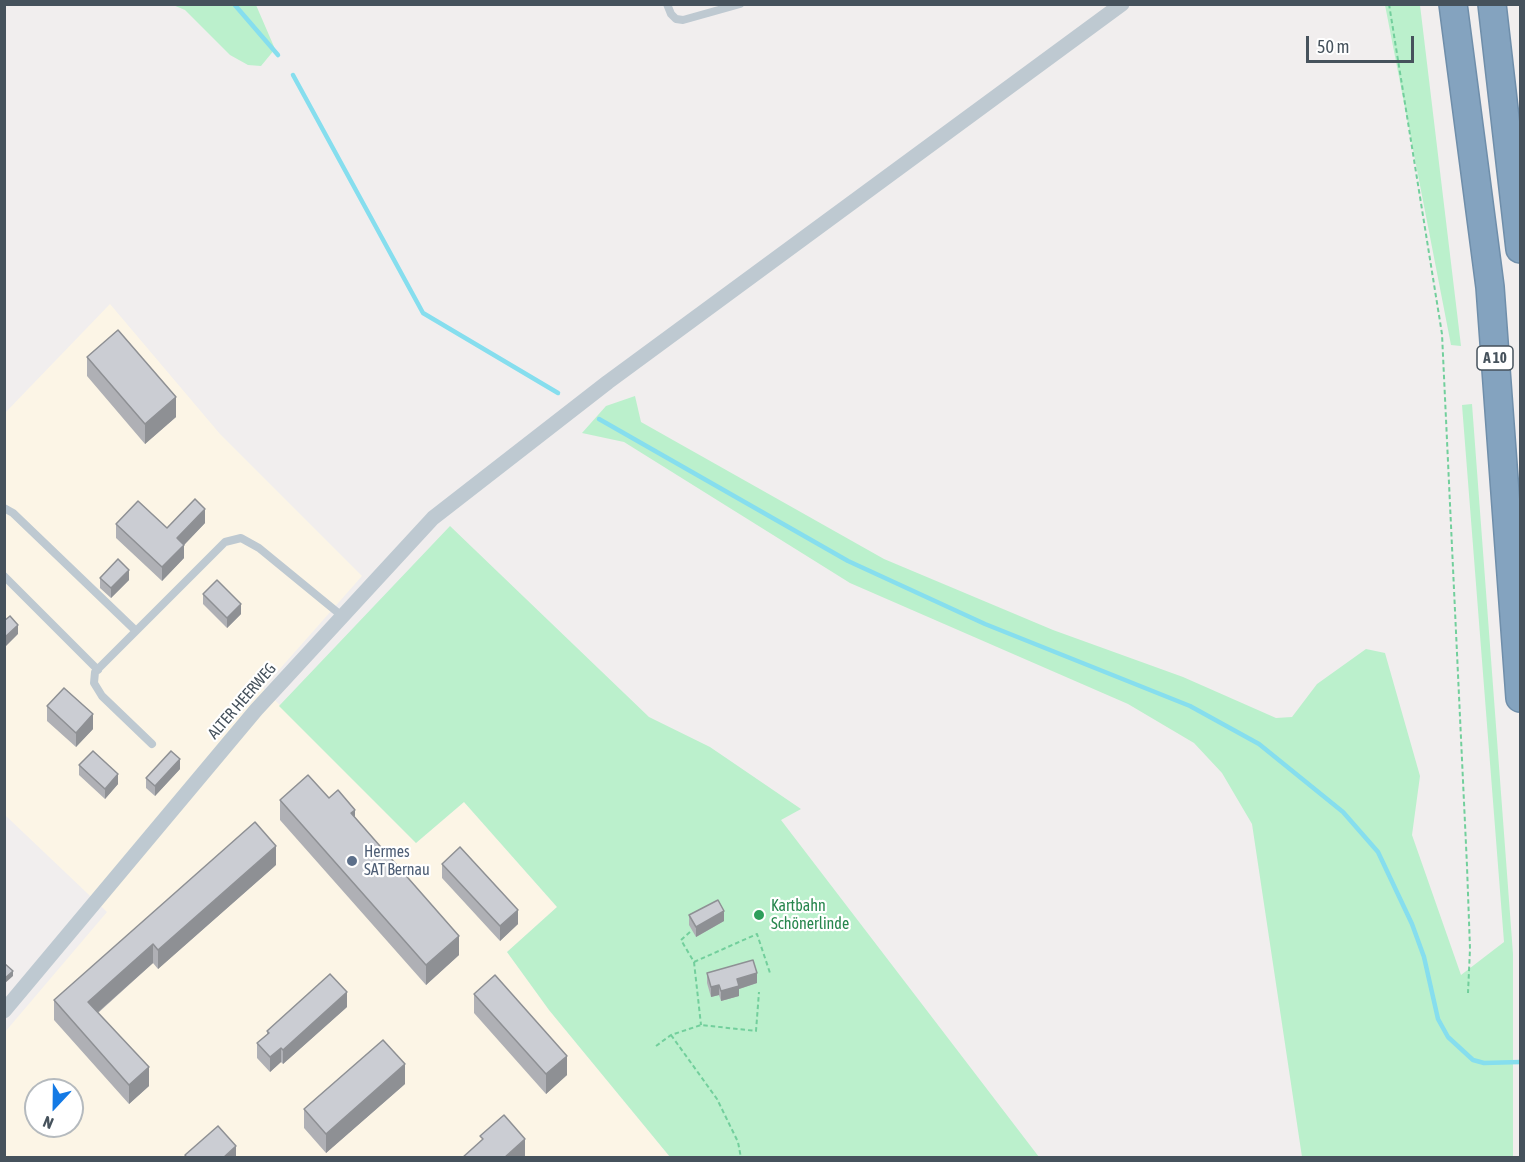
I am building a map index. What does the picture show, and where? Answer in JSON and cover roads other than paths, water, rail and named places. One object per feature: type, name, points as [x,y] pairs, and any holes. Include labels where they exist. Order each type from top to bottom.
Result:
[{"type":"highway","name":"A 10","points":[[1453,4],[1490,287],[1521,698]]},
{"type":"highway","points":[[1492,4],[1521,249]]},
{"type":"street","name":"ALTER HEERWEG","points":[[4,1011],[256,710],[433,518],[608,382],[1122,4]]},
{"type":"lane","points":[[667,4],[671,14],[676,19],[683,20],[740,4]]},
{"type":"lane","points":[[4,508],[13,513],[136,631]]},
{"type":"lane","points":[[152,744],[102,696],[94,683],[98,670],[225,542],[241,538],[259,548],[342,616]]},
{"type":"lane","points":[[4,576],[98,670]]},
{"type":"waterway","points":[[234,4],[278,55]]},
{"type":"waterway","points":[[293,75],[423,313],[558,393]]},
{"type":"waterway","points":[[599,419],[848,561],[985,624],[1190,706],[1259,744],[1343,812],[1378,852],[1412,924],[1424,957],[1438,1019],[1448,1037],[1473,1060],[1484,1063],[1520,1062]]},
{"type":"place","name":"Hermes SAT Bernau","points":[[352,861]]},
{"type":"place","name":"Kartbahn Schönerlinde","points":[[759,915]]}]
